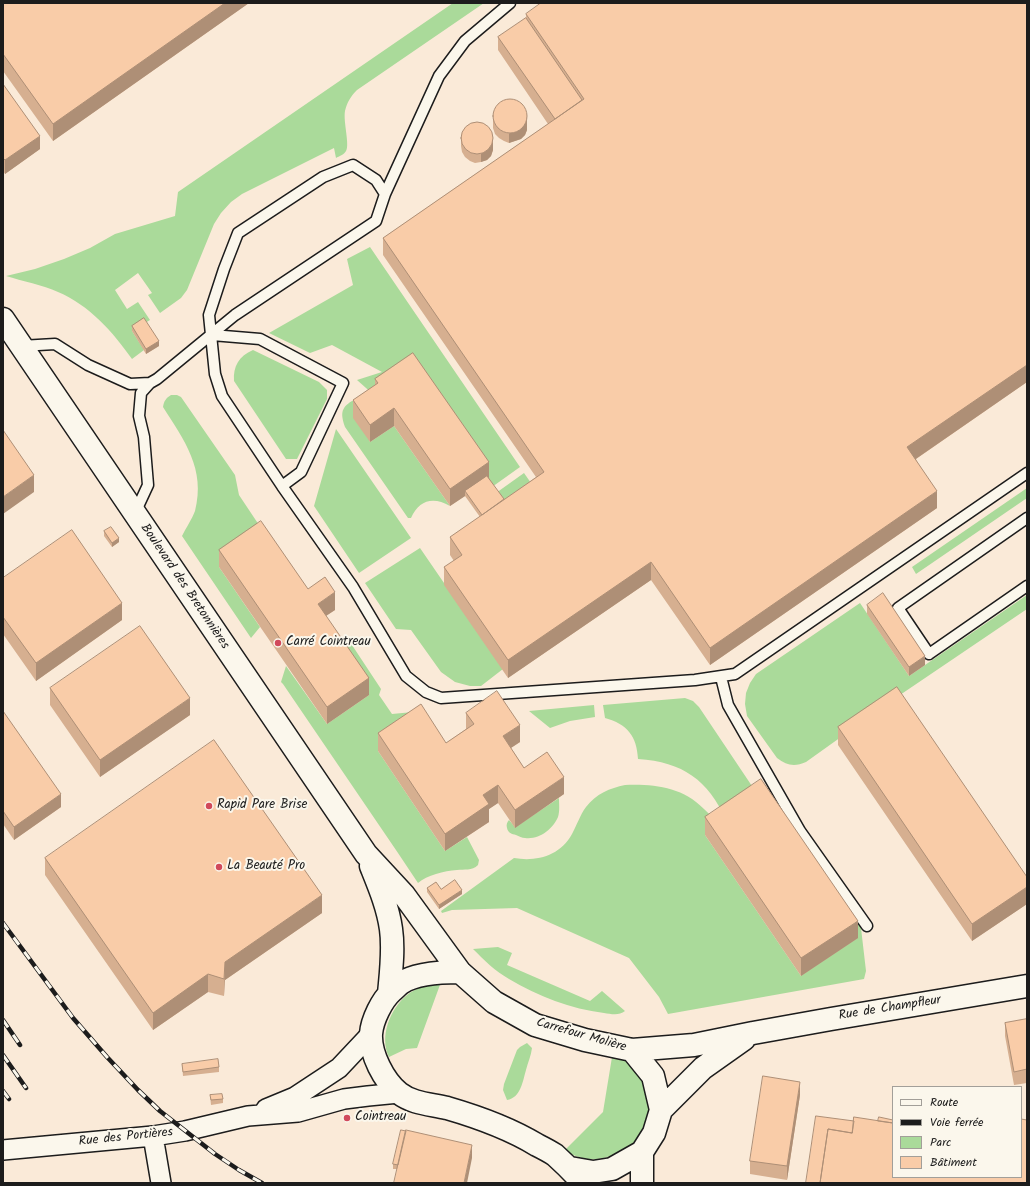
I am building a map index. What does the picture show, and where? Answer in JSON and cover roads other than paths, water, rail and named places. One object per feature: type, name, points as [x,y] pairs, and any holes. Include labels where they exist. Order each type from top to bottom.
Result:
[{"type":"street","name":"Boulevard des Bretonnières","points":[[3,319],[366,854],[404,895],[460,972]]},
{"type":"street","name":"Boulevard des Bretonnières","points":[[366,854],[387,908],[391,928],[393,950],[389,994]]},
{"type":"street","points":[[460,972],[437,972],[416,977],[402,983],[389,994],[380,1006],[371,1034],[373,1051],[388,1082],[399,1093],[416,1102],[446,1108],[494,1124],[526,1139],[554,1154],[576,1176],[612,1169],[642,1152],[654,1133],[661,1110]]},
{"type":"street","name":"Carrefour Molière","points":[[460,972],[494,1002],[535,1025],[585,1040],[632,1050],[652,1076],[661,1110]]},
{"type":"street","name":"Rue de Champfleur","points":[[632,1050],[694,1045],[753,1033],[1027,986]]},
{"type":"street","name":"Rue de Champfleur","points":[[661,1110],[703,1068],[753,1033]]},
{"type":"street","name":"Rue des Portières","points":[[3,1150],[153,1136],[185,1131],[248,1116],[295,1097],[339,1068],[371,1034]]},
{"type":"street","name":"Rue des Portières","points":[[248,1116],[298,1112],[344,1099],[399,1093]]},
{"type":"street","points":[[153,1136],[161,1183]]},
{"type":"street","points":[[642,1152],[642,1183]]},
{"type":"lane","points":[[134,513],[148,485],[144,437],[139,416],[141,393],[150,383],[212,335],[235,315],[376,221],[384,194],[439,76],[465,41],[510,3]]},
{"type":"lane","points":[[384,194],[376,180],[353,165],[323,177],[238,233],[224,268],[209,315],[215,374],[222,396],[282,486],[353,587],[406,676],[426,692],[441,698],[695,680],[736,674],[1027,473]]},
{"type":"lane","points":[[212,335],[260,339],[343,383],[301,472],[282,486]]},
{"type":"lane","points":[[21,346],[55,344],[88,365],[130,384],[150,383]]},
{"type":"lane","points":[[1027,518],[898,608],[929,654],[1027,586]]},
{"type":"lane","points":[[721,676],[728,705],[800,831],[867,926]]},
{"type":"railway","points":[[3,923],[73,1018],[138,1090],[160,1111],[215,1154],[262,1183]]},
{"type":"railway","points":[[3,1020],[20,1045]]},
{"type":"railway","points":[[3,1055],[26,1088]]},
{"type":"railway","points":[[3,1091],[9,1099]]},
{"type":"place","name":"Carré Cointreau","points":[[278,643]]},
{"type":"place","name":"Rapid Pare Brise","points":[[209,806]]},
{"type":"place","name":"La Beauté Pro","points":[[219,867]]},
{"type":"place","name":"Cointreau","points":[[347,1118]]}]
